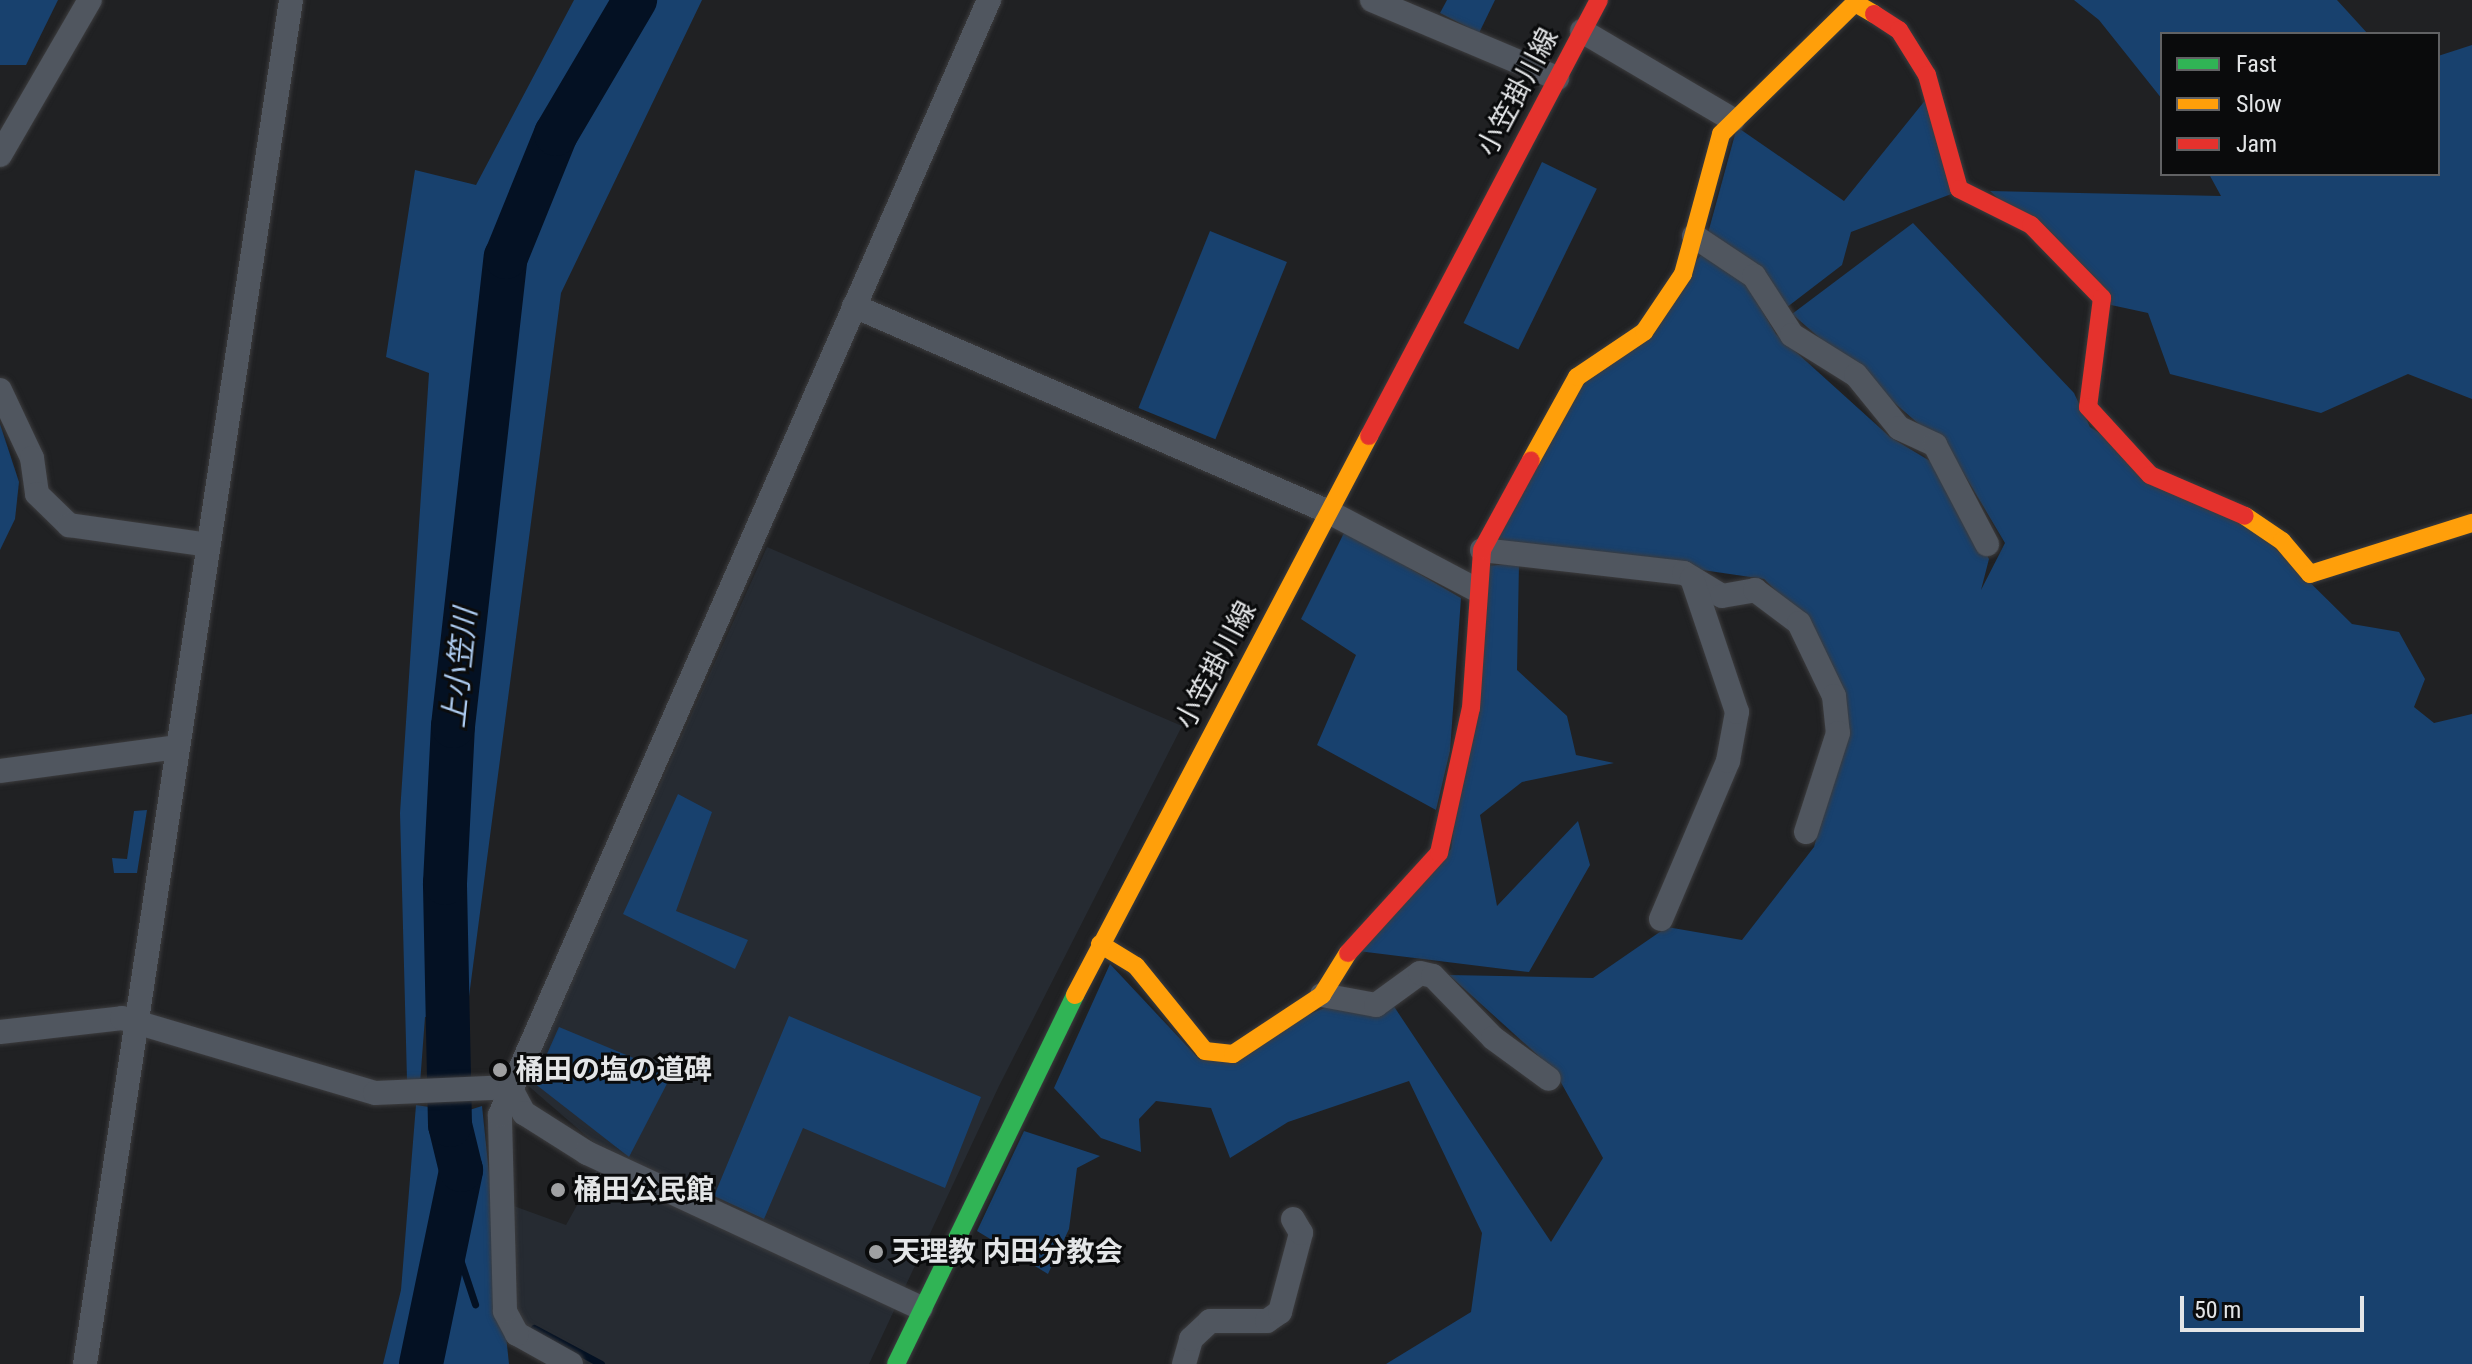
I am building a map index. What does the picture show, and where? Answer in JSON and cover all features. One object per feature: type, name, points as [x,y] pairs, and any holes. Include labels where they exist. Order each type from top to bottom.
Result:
[{"type":"street","points":[[0,155],[90,0]]},
{"type":"street","points":[[85,1364],[291,0]]},
{"type":"street","points":[[571,1364],[517,1334],[505,1311],[499,1088],[854,306],[989,0]]},
{"type":"street","points":[[1372,0],[1428,10],[1557,78]]},
{"type":"street","name":"小笠掛川線","points":[[896,1364],[1100,944],[1599,0]]},
{"type":"street","points":[[1100,944],[1136,966],[1205,1051],[1218,1057],[1288,1023],[1322,995],[1357,938],[1429,865],[1449,832],[1471,708],[1475,589],[1482,550],[1577,377],[1644,332],[1683,274],[1721,134],[1855,3],[1870,9],[1899,30],[1927,75],[1959,189],[2031,225],[2102,298],[2088,407],[2150,475],[2239,512],[2282,541],[2310,574],[2472,523]]},
{"type":"street","points":[[1582,31],[1733,120]]},
{"type":"street","points":[[1694,236],[1754,276],[1792,335],[1856,375],[1899,428],[1935,445],[1987,544]]},
{"type":"street","points":[[854,306],[1329,512],[1475,589]]},
{"type":"street","points":[[0,390],[32,458],[37,494],[69,525],[209,545]]},
{"type":"street","points":[[1482,550],[1692,578],[1722,596],[1755,590],[1799,623],[1834,696],[1832,768],[1806,832]]},
{"type":"street","points":[[1661,919],[1728,761],[1737,712],[1692,578]]},
{"type":"street","points":[[0,771],[177,747]]},
{"type":"street","points":[[1322,995],[1376,1005],[1420,973],[1433,976],[1493,1038],[1549,1079]]},
{"type":"street","points":[[0,1032],[122,1018],[375,1093],[413,1095],[499,1088],[524,1113],[587,1153],[921,1308]]},
{"type":"street","points":[[1184,1364],[1191,1339],[1210,1321],[1267,1321],[1280,1312],[1301,1233],[1293,1219]]},
{"type":"shaded area","points":[[0,0],[58,0],[26,65],[0,65]]},
{"type":"shaded area","points":[[574,0],[702,0],[561,293],[467,1012],[425,1017],[420,1084],[407,1080],[400,813],[429,373],[386,357],[415,170],[476,185]]},
{"type":"shaded area","points":[[1447,0],[1495,0],[1479,33],[1440,13]]},
{"type":"shaded area","points":[[2074,0],[2337,0],[2366,32],[2160,32],[2160,96],[2099,20]]},
{"type":"shaded area","points":[[2472,45],[2472,399],[2408,374],[2321,413],[2170,374],[2148,313],[2111,305],[1990,191],[2221,196],[2210,176],[2440,176],[2440,55]]},
{"type":"shaded area","points":[[1927,98],[1954,193],[1851,232],[1842,265],[1782,311],[1708,233],[1737,127],[1844,201]]},
{"type":"shaded area","points":[[1542,162],[1597,189],[1518,350],[1464,323]]},
{"type":"shaded area","points":[[1913,223],[2074,393],[2090,427],[2267,540],[2352,624],[2399,632],[2425,679],[2414,707],[2434,723],[2472,714],[2472,1364],[1386,1364],[1471,1312],[1482,1233],[1409,1081],[1288,1122],[1230,1158],[1211,1108],[1156,1101],[1139,1119],[1141,1152],[1101,1138],[1054,1088],[1110,964],[1199,1059],[1327,1007],[1393,1005],[1551,1242],[1603,1158],[1554,1070],[1449,975],[1593,978],[1667,927],[1742,940],[1814,847],[1844,738],[1803,618],[1764,579],[1496,540],[1584,382],[1703,253],[1746,284],[1776,334],[1890,437],[1935,464],[1989,559],[1981,590],[2005,543],[1951,452],[1792,314]]},
{"type":"shaded area","points":[[1210,231],[1287,262],[1215,439],[1138,408]]},
{"type":"shaded area","points":[[0,424],[19,482],[15,519],[0,550]]},
{"type":"shaded area","points":[[1345,531],[1461,598],[1450,751],[1436,810],[1317,745],[1356,655],[1301,619]]},
{"type":"shaded area","points":[[767,547],[1182,726],[999,1086],[869,1364],[581,1364],[517,1334],[511,1205],[566,1225],[606,1153],[525,1083]]},
{"type":"shaded area","points":[[1519,563],[1517,670],[1567,716],[1576,755],[1614,763],[1522,782],[1480,815],[1497,906],[1578,821],[1590,865],[1529,972],[1358,951],[1451,849],[1487,566]]},
{"type":"shaded area","points":[[678,794],[712,812],[676,911],[748,940],[735,969],[623,914]]},
{"type":"shaded area","points":[[147,810],[137,873],[114,873],[112,858],[127,859],[134,811]]},
{"type":"shaded area","points":[[789,1016],[981,1097],[945,1188],[803,1128],[764,1219],[714,1196]]},
{"type":"shaded area","points":[[559,1027],[672,1074],[629,1157],[534,1083]]},
{"type":"shaded area","points":[[416,1105],[463,1112],[482,1106],[509,1364],[383,1364],[401,1290]]},
{"type":"shaded area","points":[[1024,1131],[1100,1156],[1077,1168],[1069,1229],[1048,1274],[977,1231]]},
{"type":"waterway","name":"上小笠川","points":[[421,1364],[461,1170],[450,1125],[445,883],[453,726],[506,257],[556,134],[635,0]]},
{"type":"waterway","points":[[453,1238],[475,1304]]},
{"type":"waterway","points":[[534,1328],[601,1364]]},
{"type":"traffic: fast","points":[[896,1364],[1075,995]]},
{"type":"traffic: slow","points":[[1531,460],[1577,377],[1644,332],[1683,274],[1721,134],[1855,3],[1874,14]]},
{"type":"traffic: slow","points":[[1075,995],[1369,436]]},
{"type":"traffic: slow","points":[[2245,516],[2282,541],[2310,574],[2472,523]]},
{"type":"traffic: slow","points":[[1100,944],[1136,966],[1205,1051],[1233,1054],[1322,995],[1348,953]]},
{"type":"traffic: jam","points":[[1369,436],[1599,0]]},
{"type":"traffic: jam","points":[[1874,14],[1899,30],[1927,75],[1959,189],[2031,225],[2102,298],[2088,407],[2150,475],[2245,516]]},
{"type":"traffic: jam","points":[[1348,953],[1439,853],[1471,708],[1482,550],[1531,460]]},
{"type":"place","name":"桶田の塩の道碑","points":[[500,1070]]},
{"type":"place","name":"桶田公民館","points":[[558,1190]]},
{"type":"place","name":"天理教 内田分教会","points":[[876,1252]]}]
